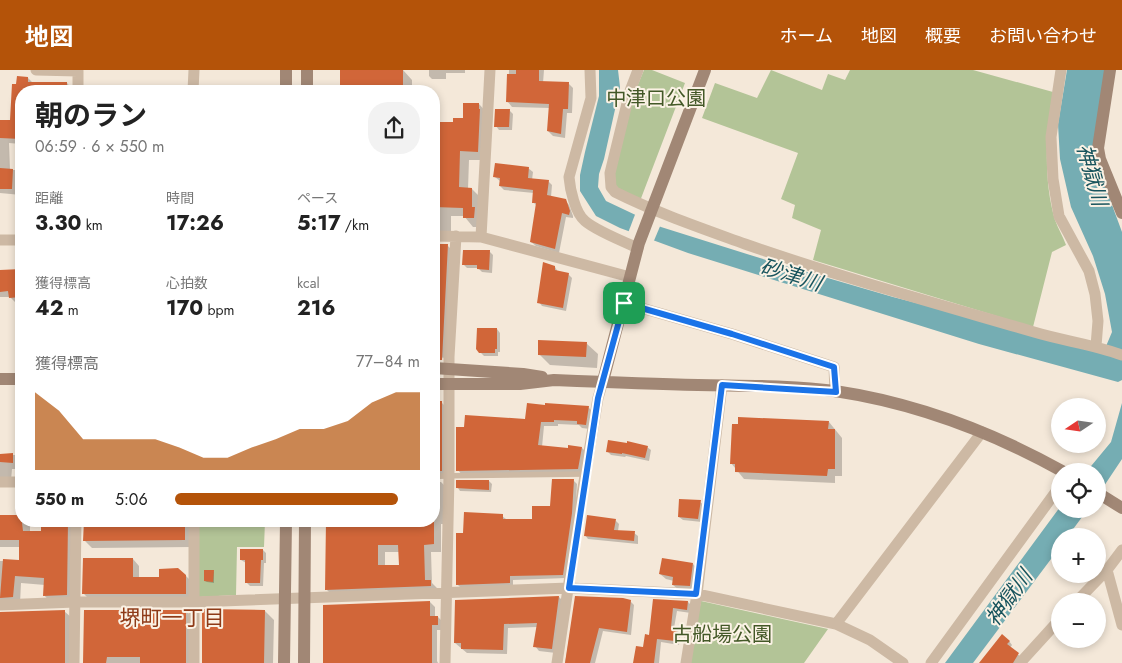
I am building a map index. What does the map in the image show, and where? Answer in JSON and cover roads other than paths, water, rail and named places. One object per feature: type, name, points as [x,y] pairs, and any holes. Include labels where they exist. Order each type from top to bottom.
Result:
[{"type":"street","points":[[36,70],[78,71],[78,85]]},
{"type":"street","points":[[193,85],[194,70]]},
{"type":"street","points":[[286,70],[286,85]]},
{"type":"street","points":[[307,70],[307,85]]},
{"type":"street","points":[[481,237],[490,70]]},
{"type":"street","points":[[590,70],[591,98],[569,177],[570,190],[584,220],[620,241],[638,245]]},
{"type":"street","points":[[638,70],[630,91],[610,173],[610,180],[611,187],[616,192],[650,213],[908,296],[1051,337],[1096,346],[1122,355]]},
{"type":"street","points":[[557,663],[598,398],[638,245],[706,70]]},
{"type":"street","points":[[1061,70],[1051,137],[1054,179],[1059,216],[1089,271],[1095,294],[1098,321],[1096,346]]},
{"type":"street","points":[[1110,70],[1098,148],[1100,159],[1122,213]]},
{"type":"street","points":[[440,236],[481,237],[630,277]]},
{"type":"street","points":[[445,663],[449,368],[456,236]]},
{"type":"street","points":[[0,240],[15,240]]},
{"type":"street","points":[[624,303],[732,334],[834,367],[836,392]]},
{"type":"street","points":[[440,368],[523,374],[554,380],[722,385],[836,392],[886,401],[939,415],[1025,450],[1051,465]]},
{"type":"street","points":[[0,379],[15,379]]},
{"type":"street","points":[[440,384],[520,384],[554,380]]},
{"type":"street","points":[[686,663],[722,385]]},
{"type":"street","points":[[836,624],[982,432]]},
{"type":"street","points":[[0,482],[15,482]]},
{"type":"street","points":[[931,663],[1051,498]]},
{"type":"street","points":[[1106,498],[1122,508]]},
{"type":"street","points":[[74,663],[76,527]]},
{"type":"street","points":[[194,527],[194,663]]},
{"type":"street","points":[[284,663],[286,527]]},
{"type":"street","points":[[304,663],[305,527]]},
{"type":"street","points":[[1085,593],[1108,570],[1122,550]]},
{"type":"street","points":[[1108,570],[1122,626]]},
{"type":"street","points":[[0,605],[75,602],[194,602],[569,588],[696,594],[836,624],[870,640],[903,663]]},
{"type":"street","points":[[1020,663],[1051,629]]},
{"type":"lane","points":[[440,476],[586,474]]},
{"type":"water","points":[[599,70],[618,70],[620,87],[599,174],[598,187],[606,201],[661,227],[766,260],[893,297],[1104,351],[1112,332],[1105,294],[1093,256],[1071,207],[1060,159],[1058,124],[1067,70],[1106,70],[1095,159],[1122,232],[1122,380],[1118,382],[979,344],[688,253],[620,228],[596,216],[580,191],[580,175],[599,96]]},
{"type":"water","points":[[1122,403],[1122,459],[1106,483],[1106,463],[1094,463],[1102,453],[1106,453],[1106,448],[1111,442]]},
{"type":"water","name":"神獄川","points":[[1052,518],[1081,518],[1074,528],[1051,528],[1051,559],[973,663],[945,663]]},
{"type":"district","name":"堺町一丁目","points":[[172,618]]},
{"type":"park label","name":"中津口公園","points":[[656,98]]},
{"type":"park label","name":"古船場公園","points":[[722,634]]},
{"type":"water label","name":"砂津川","points":[[791,275]]}]
